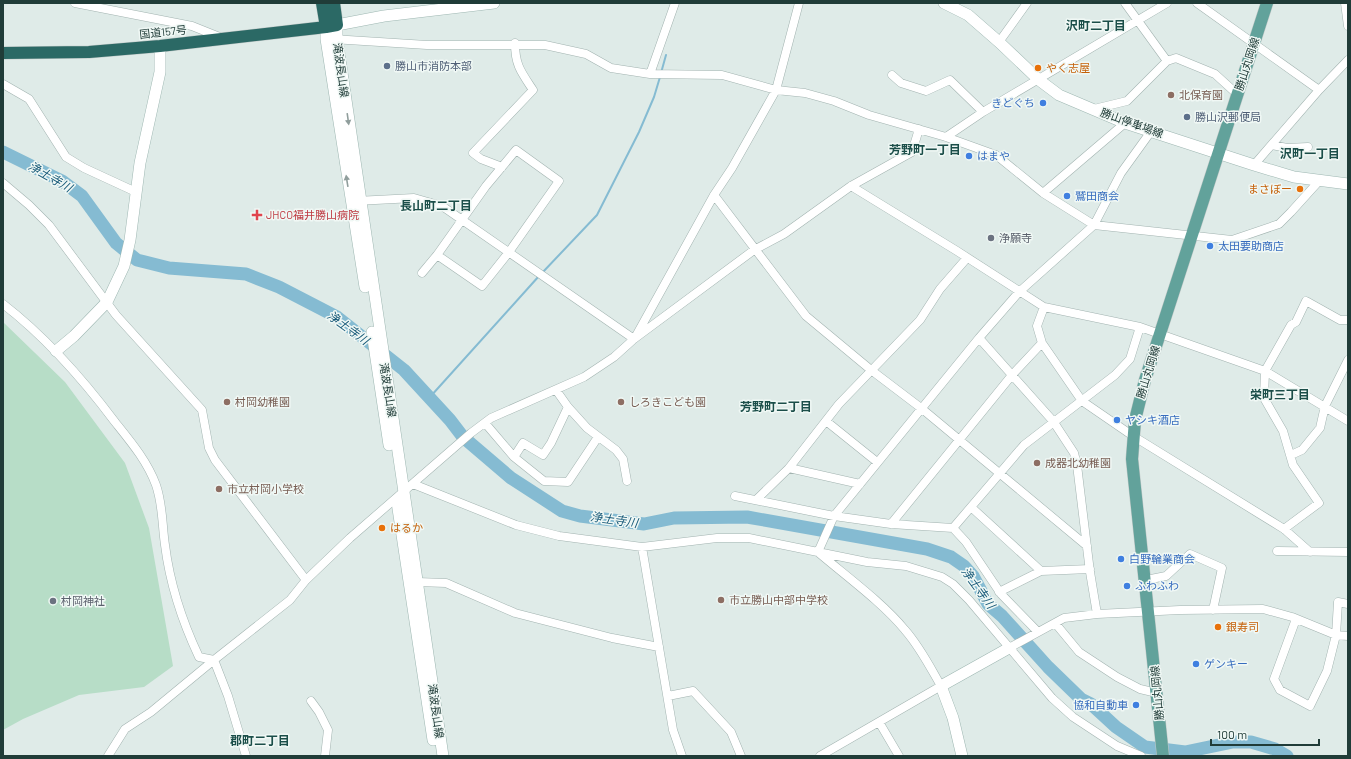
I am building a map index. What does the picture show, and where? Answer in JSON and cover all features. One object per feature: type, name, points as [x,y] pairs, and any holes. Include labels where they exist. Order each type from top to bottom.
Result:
[{"type":"highway","points":[[322,3],[331,26]]},
{"type":"highway","points":[[331,26],[334,3]]},
{"type":"highway","name":"国道157号","points":[[3,53],[89,52],[160,46],[331,26]]},
{"type":"main road","points":[[331,26],[384,16],[494,3]]},
{"type":"main road","name":"勝山停車場線","points":[[944,3],[968,16],[999,42],[1039,80],[1059,95],[1125,123],[1152,130],[1254,166],[1294,177],[1348,184]]},
{"type":"main road","name":"勝山丸岡線","points":[[1164,756],[1150,612],[1132,459],[1133,436],[1139,400],[1267,3]]},
{"type":"main road","name":"滝波長山線","points":[[331,26],[331,39],[400,495],[435,756]]},
{"type":"main road","points":[[56,351],[74,336],[107,302],[124,266],[130,240],[140,162],[160,72],[160,46]]},
{"type":"main road","name":"滝波長山線","points":[[400,495],[417,582],[442,756]]},
{"type":"main road","points":[[962,756],[953,718],[941,686],[1009,648]]},
{"type":"street","points":[[75,3],[192,26],[222,38]]},
{"type":"street","points":[[650,74],[675,3]]},
{"type":"street","points":[[634,339],[714,195],[732,168],[776,90],[799,3]]},
{"type":"street","points":[[999,42],[1027,3]]},
{"type":"street","points":[[1125,3],[1167,61]]},
{"type":"street","points":[[946,137],[983,112],[1167,3]]},
{"type":"street","points":[[1197,3],[1255,42],[1319,90]]},
{"type":"street","points":[[1345,3],[1348,26]]},
{"type":"street","points":[[331,39],[428,45],[515,43],[545,44],[586,54],[611,68],[650,74],[722,75],[776,90],[805,93],[834,101],[869,115],[946,137],[996,155],[1043,193],[1094,225],[1232,240],[1279,224],[1319,181]]},
{"type":"street","points":[[502,167],[481,159],[473,153],[533,90],[518,67],[515,56],[515,43]]},
{"type":"street","points":[[1094,109],[1127,101],[1167,61],[1176,58],[1215,74],[1238,94]]},
{"type":"street","points":[[1254,166],[1319,90],[1348,60]]},
{"type":"street","points":[[892,75],[901,83],[926,91],[950,80],[983,112]]},
{"type":"street","points":[[3,84],[29,99],[66,157],[84,168],[136,192]]},
{"type":"street","points":[[1043,193],[1125,123]]},
{"type":"street","points":[[108,756],[125,729],[151,712],[290,600],[306,580],[350,538],[471,433],[491,418],[584,377],[614,357],[634,339],[754,250],[784,234],[851,186],[912,152],[919,129]]},
{"type":"street","points":[[818,552],[833,518],[979,338],[1019,292],[1094,225],[1121,173],[1152,130]]},
{"type":"street","points":[[1272,145],[1287,148],[1308,147]]},
{"type":"street","points":[[422,273],[516,150],[559,181],[509,252],[482,286],[437,255]]},
{"type":"street","points":[[3,183],[29,205],[49,226],[116,315],[202,410],[209,448],[215,460],[306,580]]},
{"type":"street","points":[[851,186],[1044,307],[1140,327],[1265,371],[1348,421]]},
{"type":"street","points":[[714,195],[754,250],[806,316],[871,370],[921,408],[1087,546]]},
{"type":"street","points":[[355,201],[414,198],[442,206],[634,339]]},
{"type":"street","points":[[756,499],[789,468],[826,421],[871,370],[920,320],[940,289],[967,258]]},
{"type":"street","points":[[1284,529],[1319,503],[1293,466],[1283,431],[1264,398],[1265,371],[1291,325],[1296,322],[1306,301],[1340,320],[1348,320]]},
{"type":"street","points":[[3,304],[25,321],[80,376],[143,458],[156,486],[161,506],[165,546],[176,603],[199,657],[214,660]]},
{"type":"street","points":[[1044,307],[1037,326],[1042,343],[1082,401],[1133,436],[1284,529],[1310,552]]},
{"type":"street","points":[[953,528],[1024,445],[1053,421],[1082,401],[1115,375],[1130,359],[1140,327]]},
{"type":"street","points":[[979,338],[1053,421],[1074,453],[1090,569],[1098,614]]},
{"type":"street","points":[[891,524],[1012,375],[1042,343]]},
{"type":"street","points":[[1291,455],[1302,450],[1320,428],[1325,406],[1348,360]]},
{"type":"street","points":[[556,390],[568,407],[587,428],[616,450],[623,459],[627,480]]},
{"type":"street","points":[[514,457],[523,443],[543,455],[551,443],[568,407]]},
{"type":"street","points":[[826,421],[877,462]]},
{"type":"street","points":[[485,423],[514,457],[544,481],[568,482],[598,437]]},
{"type":"street","points":[[789,468],[860,484]]},
{"type":"street","points":[[413,484],[516,525],[559,536],[642,547],[717,538],[748,538],[867,562],[906,566],[942,577],[953,584],[969,600],[1052,698],[1073,717],[1117,746],[1141,756]]},
{"type":"street","points":[[735,496],[756,499],[833,518],[953,528],[966,542],[999,592],[1036,633]]},
{"type":"street","points":[[971,507],[1041,571]]},
{"type":"street","points":[[642,547],[673,730],[682,756]]},
{"type":"street","points":[[1277,551],[1348,552]]},
{"type":"street","points":[[818,552],[886,610],[905,630],[920,651],[941,686],[820,756]]},
{"type":"street","points":[[1146,580],[1166,576],[1190,554],[1222,568],[1213,610]]},
{"type":"street","points":[[999,592],[1041,571],[1090,569]]},
{"type":"street","points":[[417,582],[446,583],[515,613],[612,638],[659,647]]},
{"type":"street","points":[[1296,619],[1274,678],[1280,690],[1310,706],[1327,671],[1336,635],[1338,602],[1348,604]]},
{"type":"street","points":[[1009,648],[1064,618],[1098,614],[1150,612],[1263,609],[1296,619],[1336,635],[1348,636]]},
{"type":"street","points":[[1055,623],[1079,652],[1140,690],[1157,693]]},
{"type":"street","points":[[214,660],[228,696],[246,756]]},
{"type":"street","points":[[668,696],[693,691],[731,732],[741,756]]},
{"type":"street","points":[[311,701],[319,712],[328,730],[326,756]]},
{"type":"street","points":[[879,722],[899,756]]},
{"type":"green space","points":[[3,322],[65,382],[125,463],[149,528],[173,666],[144,687],[79,695],[23,719],[3,730]]},
{"type":"waterway","points":[[661,73],[666,55]]},
{"type":"waterway","points":[[542,273],[597,215],[639,132],[654,97],[660,77]]},
{"type":"waterway","name":"浄土寺川","points":[[3,152],[62,181],[82,196],[116,243],[137,260],[169,268],[246,274],[279,287],[337,317],[404,370],[450,420],[463,437],[511,478],[562,511],[580,516],[644,524],[674,518],[747,517],[927,549],[951,557],[964,566],[973,576],[988,604],[1002,616],[1048,667],[1081,699],[1091,704],[1116,727],[1145,747],[1185,752],[1233,742],[1251,742],[1275,749],[1287,756]]},
{"type":"waterway","points":[[430,397],[539,276]]},
{"type":"place","name":"勝山市消防本部","points":[[387,66]]},
{"type":"place","name":"やく志屋","points":[[1038,68]]},
{"type":"place","name":"北保育園","points":[[1171,95]]},
{"type":"place","name":"きどぐち","points":[[1043,103]]},
{"type":"place","name":"勝山沢郵便局","points":[[1187,117]]},
{"type":"place","name":"はまや","points":[[969,156]]},
{"type":"place","name":"まさぼー","points":[[1300,189]]},
{"type":"place","name":"鷲田商会","points":[[1067,196]]},
{"type":"place","name":"JHCO福井勝山病院","points":[[257,215]]},
{"type":"place","name":"浄願寺","points":[[991,238]]},
{"type":"place","name":"太田要助商店","points":[[1210,246]]},
{"type":"place","name":"村岡幼稚園","points":[[227,402]]},
{"type":"place","name":"しろきこども園","points":[[621,402]]},
{"type":"place","name":"ヤシキ酒店","points":[[1117,420]]},
{"type":"place","name":"成器北幼稚園","points":[[1037,463]]},
{"type":"place","name":"市立村岡小学校","points":[[219,489]]},
{"type":"place","name":"はるか","points":[[382,528]]},
{"type":"place","name":"白野輪業商会","points":[[1121,559]]},
{"type":"place","name":"ふわふわ","points":[[1127,586]]},
{"type":"place","name":"市立勝山中部中学校","points":[[721,600]]},
{"type":"place","name":"村岡神社","points":[[53,601]]},
{"type":"place","name":"銀寿司","points":[[1218,627]]},
{"type":"place","name":"ゲンキー","points":[[1196,664]]},
{"type":"place","name":"協和自動車","points":[[1136,705]]},
{"type":"district","name":"沢町二丁目","points":[[1096,26]]},
{"type":"district","name":"芳野町一丁目","points":[[925,150]]},
{"type":"district","name":"沢町一丁目","points":[[1310,154]]},
{"type":"district","name":"長山町二丁目","points":[[436,206]]},
{"type":"district","name":"栄町三丁目","points":[[1280,395]]},
{"type":"district","name":"芳野町二丁目","points":[[776,407]]},
{"type":"district","name":"郡町二丁目","points":[[260,741]]}]
